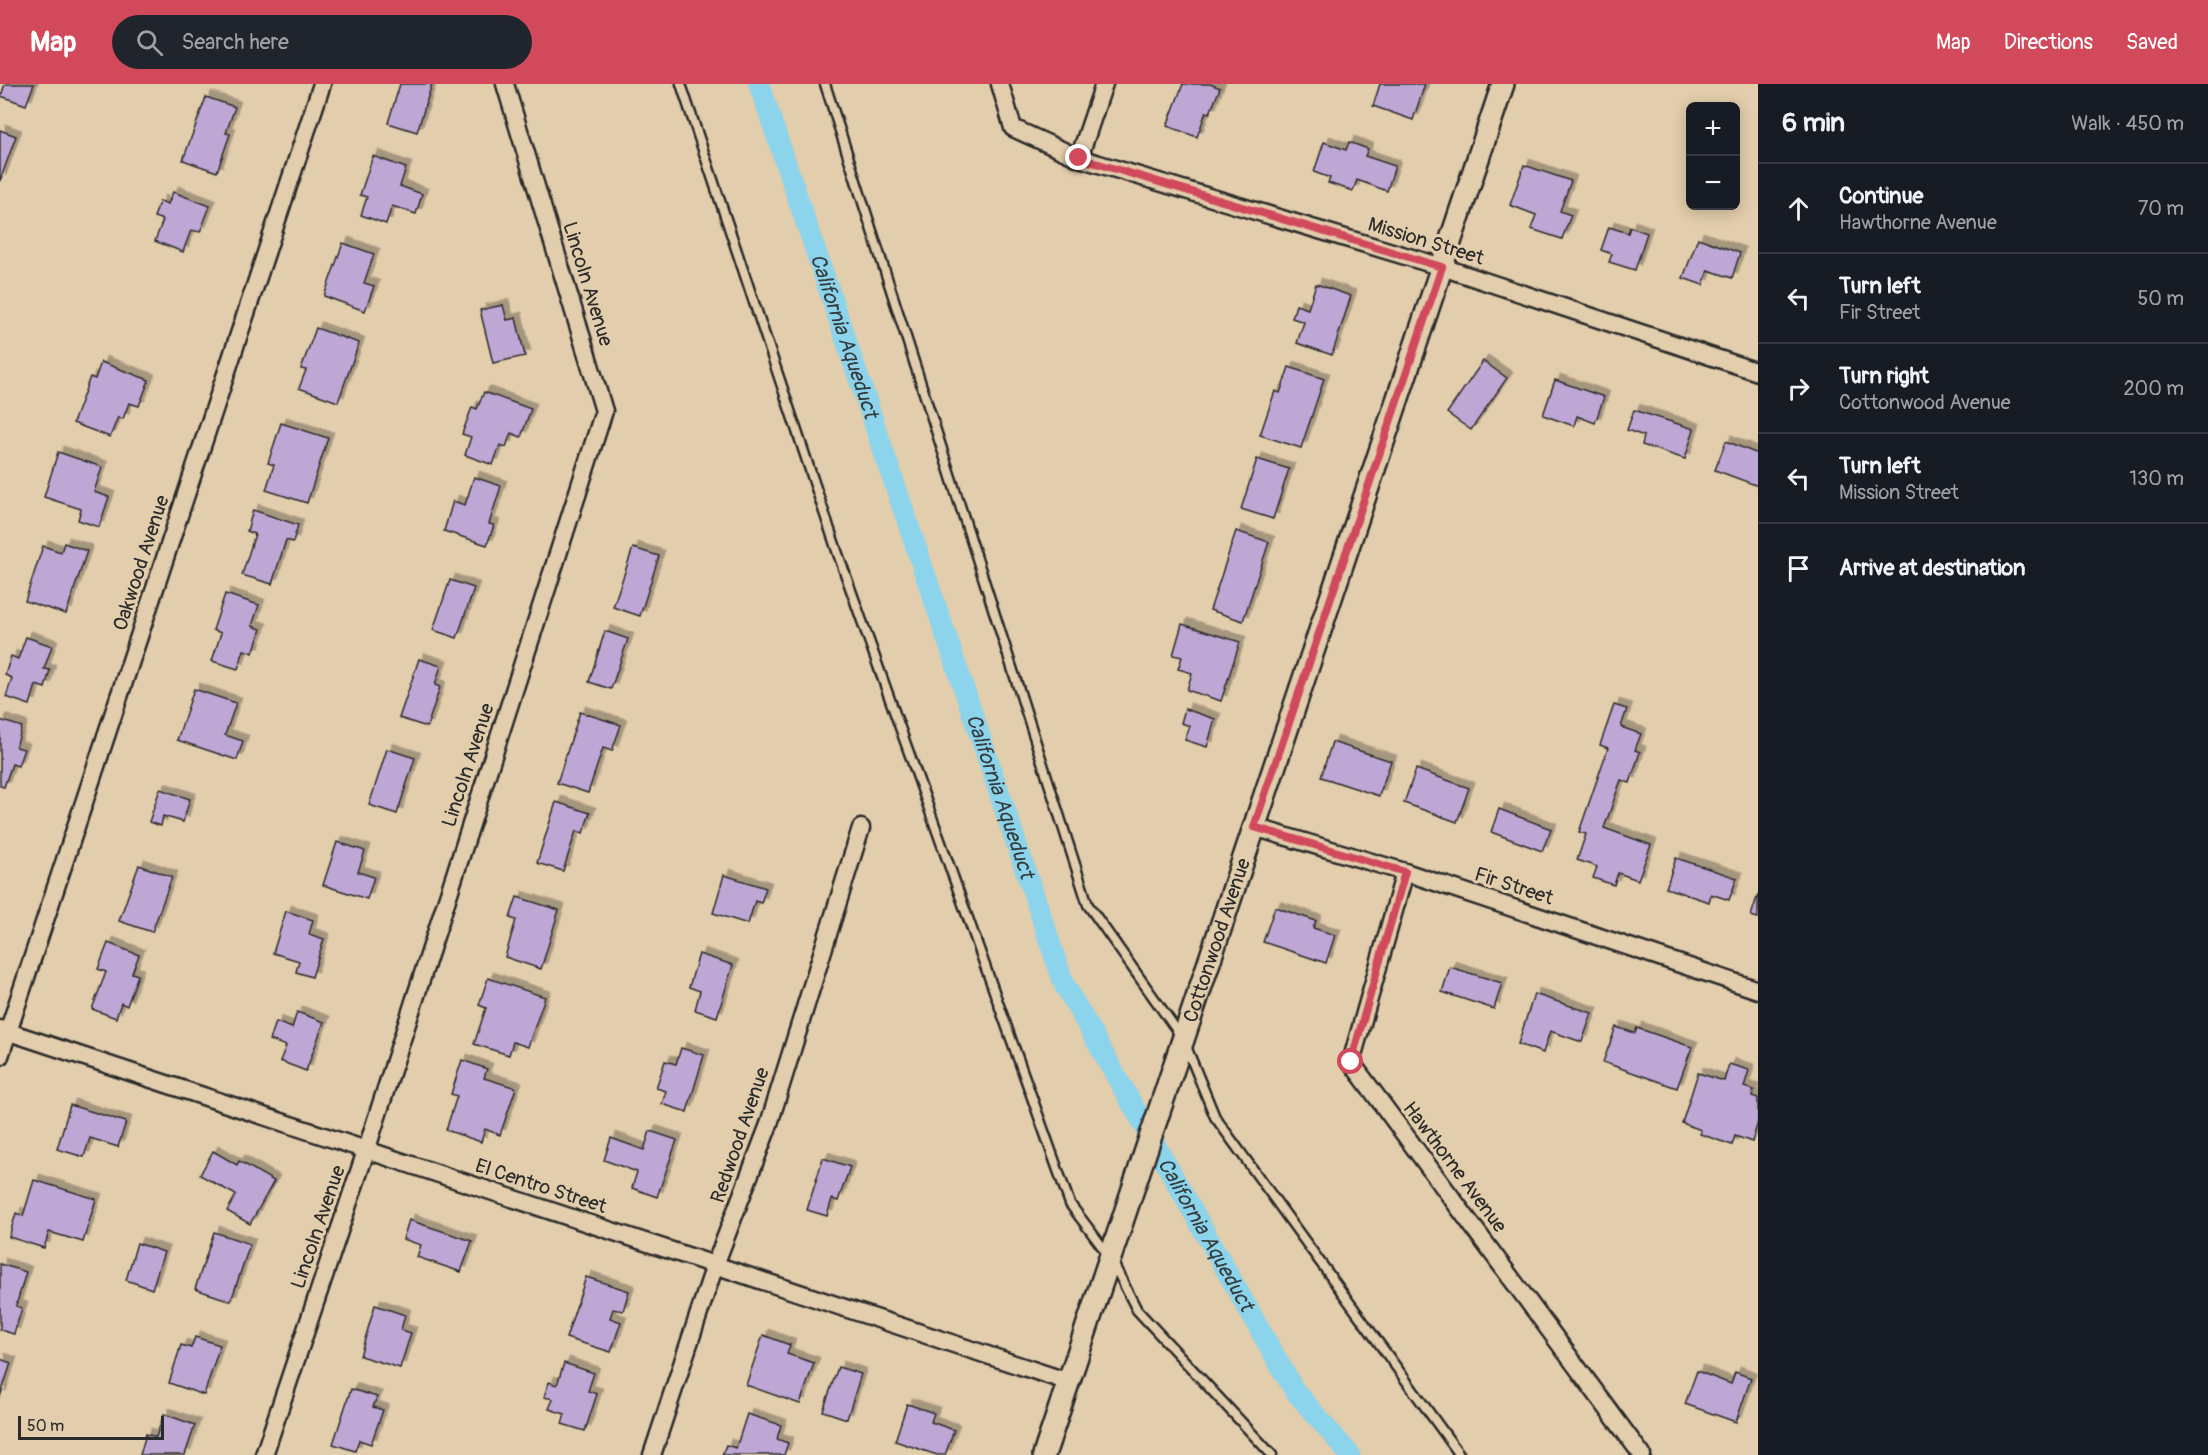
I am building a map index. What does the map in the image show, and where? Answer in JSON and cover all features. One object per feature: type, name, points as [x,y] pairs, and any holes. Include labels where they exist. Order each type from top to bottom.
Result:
[{"type":"street","name":"Oakwood Avenue","points":[[0,1056],[4,1030],[322,84]]},
{"type":"street","name":"Lincoln Avenue","points":[[264,1455],[366,1151],[604,411],[505,84]]},
{"type":"street","name":"Mission Street","points":[[1000,84],[1013,128],[1079,158],[1442,267],[1758,372]]},
{"type":"street","points":[[1079,158],[1104,84]]},
{"type":"street","name":"Cottonwood Avenue","points":[[1044,1455],[1503,84]]},
{"type":"street","name":"Fir Street","points":[[1254,827],[1405,872],[1758,990]]},
{"type":"street","name":"Redwood Avenue","points":[[652,1455],[716,1265],[768,1127],[861,828]]},
{"type":"street","name":"Hawthorne Avenue","points":[[1405,872],[1351,1062],[1642,1455]]},
{"type":"street","name":"El Centro Street","points":[[4,1030],[1069,1382]]},
{"type":"lane","points":[[681,84],[837,551],[1070,1204],[1110,1257],[1137,1310],[1272,1455]]},
{"type":"lane","points":[[825,84],[1088,905],[1183,1040],[1215,1117],[1460,1455]]},
{"type":"building","points":[[5,84],[34,84],[26,105],[1,96]]},
{"type":"building","points":[[400,84],[432,84],[417,132],[388,123]]},
{"type":"building","points":[[1183,84],[1210,84],[1220,88],[1210,113],[1206,112],[1197,137],[1167,126]]},
{"type":"building","points":[[1380,84],[1425,84],[1413,120],[1373,106]]},
{"type":"building","points":[[206,97],[235,107],[226,133],[230,134],[217,172],[183,160]]},
{"type":"building","points":[[0,130],[16,136],[0,181]]},
{"type":"building","points":[[1324,142],[1346,150],[1349,142],[1368,149],[1365,156],[1395,166],[1387,191],[1357,180],[1353,191],[1328,183],[1330,178],[1314,172]]},
{"type":"building","points":[[373,156],[406,168],[400,186],[422,194],[416,214],[392,206],[386,224],[361,215],[367,197],[360,195]]},
{"type":"building","points":[[1524,165],[1571,181],[1560,211],[1571,215],[1562,239],[1531,229],[1536,215],[1510,205]]},
{"type":"building","points":[[173,192],[210,206],[200,232],[191,230],[183,252],[155,241],[163,220],[154,217],[160,201],[168,204]]},
{"type":"building","points":[[1609,227],[1628,233],[1630,227],[1647,233],[1635,270],[1609,262],[1612,254],[1601,250]]},
{"type":"building","points":[[1698,238],[1740,253],[1732,278],[1708,270],[1703,285],[1683,278]]},
{"type":"building","points":[[343,243],[374,254],[364,283],[374,286],[365,311],[324,296]]},
{"type":"building","points":[[1316,284],[1351,296],[1332,355],[1297,343],[1304,322],[1292,318],[1296,305],[1308,309]]},
{"type":"building","points":[[503,305],[507,320],[516,318],[525,356],[493,363],[480,310]]},
{"type":"building","points":[[316,328],[359,343],[338,402],[299,388],[306,370],[301,369]]},
{"type":"building","points":[[1483,361],[1507,378],[1471,430],[1447,413]]},
{"type":"building","points":[[101,362],[149,380],[139,406],[129,403],[123,419],[118,417],[110,437],[73,423],[90,377],[95,379]]},
{"type":"building","points":[[1289,367],[1324,379],[1301,448],[1260,435],[1275,391],[1280,393]]},
{"type":"building","points":[[1555,380],[1604,397],[1595,423],[1577,416],[1574,426],[1543,415]]},
{"type":"building","points":[[484,392],[531,409],[521,437],[511,433],[506,447],[500,445],[493,465],[465,455],[471,437],[462,434],[472,407],[477,409]]},
{"type":"building","points":[[1634,410],[1694,429],[1685,459],[1642,445],[1644,436],[1627,430]]},
{"type":"building","points":[[281,423],[328,438],[307,503],[266,490],[274,465],[268,463]]},
{"type":"building","points":[[1726,441],[1758,454],[1758,486],[1715,470]]},
{"type":"building","points":[[58,452],[102,467],[94,492],[109,497],[99,527],[78,520],[81,509],[44,497]]},
{"type":"building","points":[[1257,459],[1289,469],[1273,519],[1241,509]]},
{"type":"building","points":[[474,477],[501,486],[489,524],[494,525],[487,545],[444,531],[453,501],[465,505]]},
{"type":"building","points":[[253,510],[298,525],[293,542],[286,540],[272,584],[242,575],[255,534],[247,531]]},
{"type":"building","points":[[1236,531],[1269,542],[1243,621],[1210,610]]},
{"type":"building","points":[[64,543],[87,551],[66,614],[25,601],[43,546],[61,552]]},
{"type":"building","points":[[633,548],[659,556],[640,616],[613,607]]},
{"type":"building","points":[[450,580],[474,588],[457,638],[433,630]]},
{"type":"building","points":[[225,594],[259,605],[252,626],[261,629],[253,653],[244,650],[238,669],[212,661],[221,633],[213,630]]},
{"type":"building","points":[[1182,624],[1240,642],[1221,701],[1187,690],[1192,673],[1178,669],[1182,657],[1173,655]]},
{"type":"building","points":[[605,631],[628,639],[611,689],[589,682]]},
{"type":"building","points":[[26,637],[52,646],[44,669],[50,670],[45,688],[36,685],[30,705],[6,697],[12,678],[5,675],[11,656],[18,659]]},
{"type":"building","points":[[419,659],[441,666],[435,685],[440,687],[427,727],[399,718]]},
{"type":"building","points":[[194,689],[236,703],[225,735],[243,741],[237,760],[177,740]]},
{"type":"building","points":[[1614,705],[1627,709],[1621,727],[1641,734],[1635,750],[1640,752],[1630,783],[1621,780],[1604,828],[1651,845],[1638,880],[1618,873],[1614,885],[1593,878],[1597,867],[1577,860],[1586,834],[1579,832],[1608,748],[1600,745]]},
{"type":"building","points":[[1185,709],[1215,719],[1207,747],[1185,740],[1190,726],[1181,723]]},
{"type":"building","points":[[580,712],[621,725],[612,751],[603,748],[588,793],[557,783]]},
{"type":"building","points":[[0,720],[22,727],[16,747],[24,749],[18,766],[12,764],[4,787],[0,786]]},
{"type":"building","points":[[1332,742],[1391,761],[1379,796],[1321,777]]},
{"type":"building","points":[[387,749],[415,758],[397,814],[369,805]]},
{"type":"building","points":[[1416,769],[1469,788],[1457,822],[1404,803]]},
{"type":"building","points":[[160,789],[190,799],[183,822],[163,816],[161,826],[149,822]]},
{"type":"building","points":[[556,802],[590,813],[583,833],[576,831],[563,871],[537,863]]},
{"type":"building","points":[[1499,809],[1551,829],[1542,851],[1491,832]]},
{"type":"building","points":[[337,842],[365,851],[358,872],[374,877],[367,899],[323,885]]},
{"type":"building","points":[[1676,858],[1737,878],[1729,900],[1711,894],[1709,902],[1666,888]]},
{"type":"building","points":[[139,865],[172,877],[152,932],[119,921]]},
{"type":"building","points":[[724,875],[766,888],[761,903],[755,901],[748,924],[713,913]]},
{"type":"building","points":[[1758,894],[1758,918],[1751,916]]},
{"type":"building","points":[[517,897],[559,910],[541,969],[505,957],[516,920],[510,918]]},
{"type":"building","points":[[1275,907],[1316,921],[1313,928],[1335,935],[1326,963],[1263,942]]},
{"type":"building","points":[[286,911],[313,920],[309,934],[324,939],[312,977],[296,972],[299,961],[273,953]]},
{"type":"building","points":[[108,943],[139,955],[132,973],[138,975],[127,1006],[121,1003],[116,1018],[92,1009],[106,972],[98,969]]},
{"type":"building","points":[[699,954],[733,965],[717,1017],[695,1010],[700,991],[689,987]]},
{"type":"building","points":[[1450,967],[1502,983],[1494,1009],[1442,992]]},
{"type":"building","points":[[488,978],[545,997],[528,1047],[513,1042],[509,1055],[474,1044],[486,1008],[479,1005]]},
{"type":"building","points":[[1534,994],[1592,1013],[1582,1042],[1550,1031],[1543,1053],[1518,1044]]},
{"type":"building","points":[[297,1012],[324,1022],[306,1071],[280,1061],[286,1046],[270,1040],[276,1022],[292,1028]]},
{"type":"building","points":[[1616,1027],[1635,1033],[1637,1028],[1692,1047],[1677,1088],[1603,1062]]},
{"type":"building","points":[[681,1048],[704,1055],[687,1112],[662,1104],[666,1091],[656,1088],[665,1061],[676,1064]]},
{"type":"building","points":[[462,1060],[487,1069],[484,1078],[516,1088],[500,1135],[485,1129],[481,1142],[446,1130],[457,1096],[451,1094]]},
{"type":"building","points":[[1729,1064],[1749,1070],[1744,1087],[1754,1090],[1752,1096],[1758,1098],[1758,1122],[1752,1142],[1735,1136],[1732,1145],[1700,1134],[1701,1130],[1682,1123],[1698,1073],[1724,1081]]},
{"type":"building","points":[[70,1105],[126,1122],[118,1147],[90,1138],[84,1157],[57,1149]]},
{"type":"building","points":[[650,1131],[677,1140],[657,1197],[632,1188],[637,1172],[604,1160],[611,1138],[644,1150]]},
{"type":"building","points":[[213,1151],[237,1165],[239,1161],[274,1181],[250,1224],[227,1211],[236,1195],[200,1175]]},
{"type":"building","points":[[823,1158],[850,1167],[838,1201],[832,1199],[827,1216],[807,1210]]},
{"type":"building","points":[[34,1180],[96,1199],[83,1242],[49,1232],[44,1248],[9,1237],[16,1213],[23,1216]]},
{"type":"building","points":[[409,1220],[472,1241],[461,1272],[417,1257],[421,1245],[403,1239]]},
{"type":"building","points":[[214,1232],[250,1244],[231,1301],[195,1289]]},
{"type":"building","points":[[137,1243],[164,1252],[152,1289],[126,1280]]},
{"type":"building","points":[[0,1264],[26,1272],[16,1306],[22,1308],[14,1334],[0,1330]]},
{"type":"building","points":[[586,1277],[629,1291],[623,1311],[613,1309],[610,1318],[621,1322],[611,1352],[566,1338]]},
{"type":"building","points":[[375,1305],[405,1315],[401,1330],[411,1333],[400,1368],[360,1356]]},
{"type":"building","points":[[763,1335],[790,1345],[787,1354],[814,1363],[800,1404],[746,1385]]},
{"type":"building","points":[[195,1337],[220,1345],[204,1395],[169,1383],[181,1345],[191,1348]]},
{"type":"building","points":[[0,1359],[11,1363],[0,1397]]},
{"type":"building","points":[[564,1363],[594,1373],[588,1391],[597,1394],[585,1431],[562,1424],[565,1414],[549,1409],[553,1399],[544,1397],[549,1382],[557,1385]]},
{"type":"building","points":[[838,1367],[861,1374],[847,1419],[823,1411]]},
{"type":"building","points":[[1697,1371],[1731,1384],[1735,1372],[1751,1378],[1736,1422],[1685,1404]]},
{"type":"building","points":[[351,1389],[377,1397],[373,1407],[383,1410],[371,1444],[359,1440],[355,1451],[333,1444]]},
{"type":"building","points":[[907,1404],[934,1413],[931,1422],[954,1430],[945,1455],[937,1455],[895,1441]]},
{"type":"building","points":[[164,1414],[195,1425],[185,1455],[140,1455],[146,1434],[156,1437]]},
{"type":"building","points":[[747,1414],[781,1425],[777,1439],[788,1443],[784,1455],[722,1455],[726,1445],[736,1448]]},
{"type":"waterway","name":"California Aqueduct","points":[[759,84],[1064,984],[1294,1390],[1350,1455]]},
{"type":"route","points":[[1079,158],[1442,267],[1254,827],[1405,872],[1351,1062]]}]
